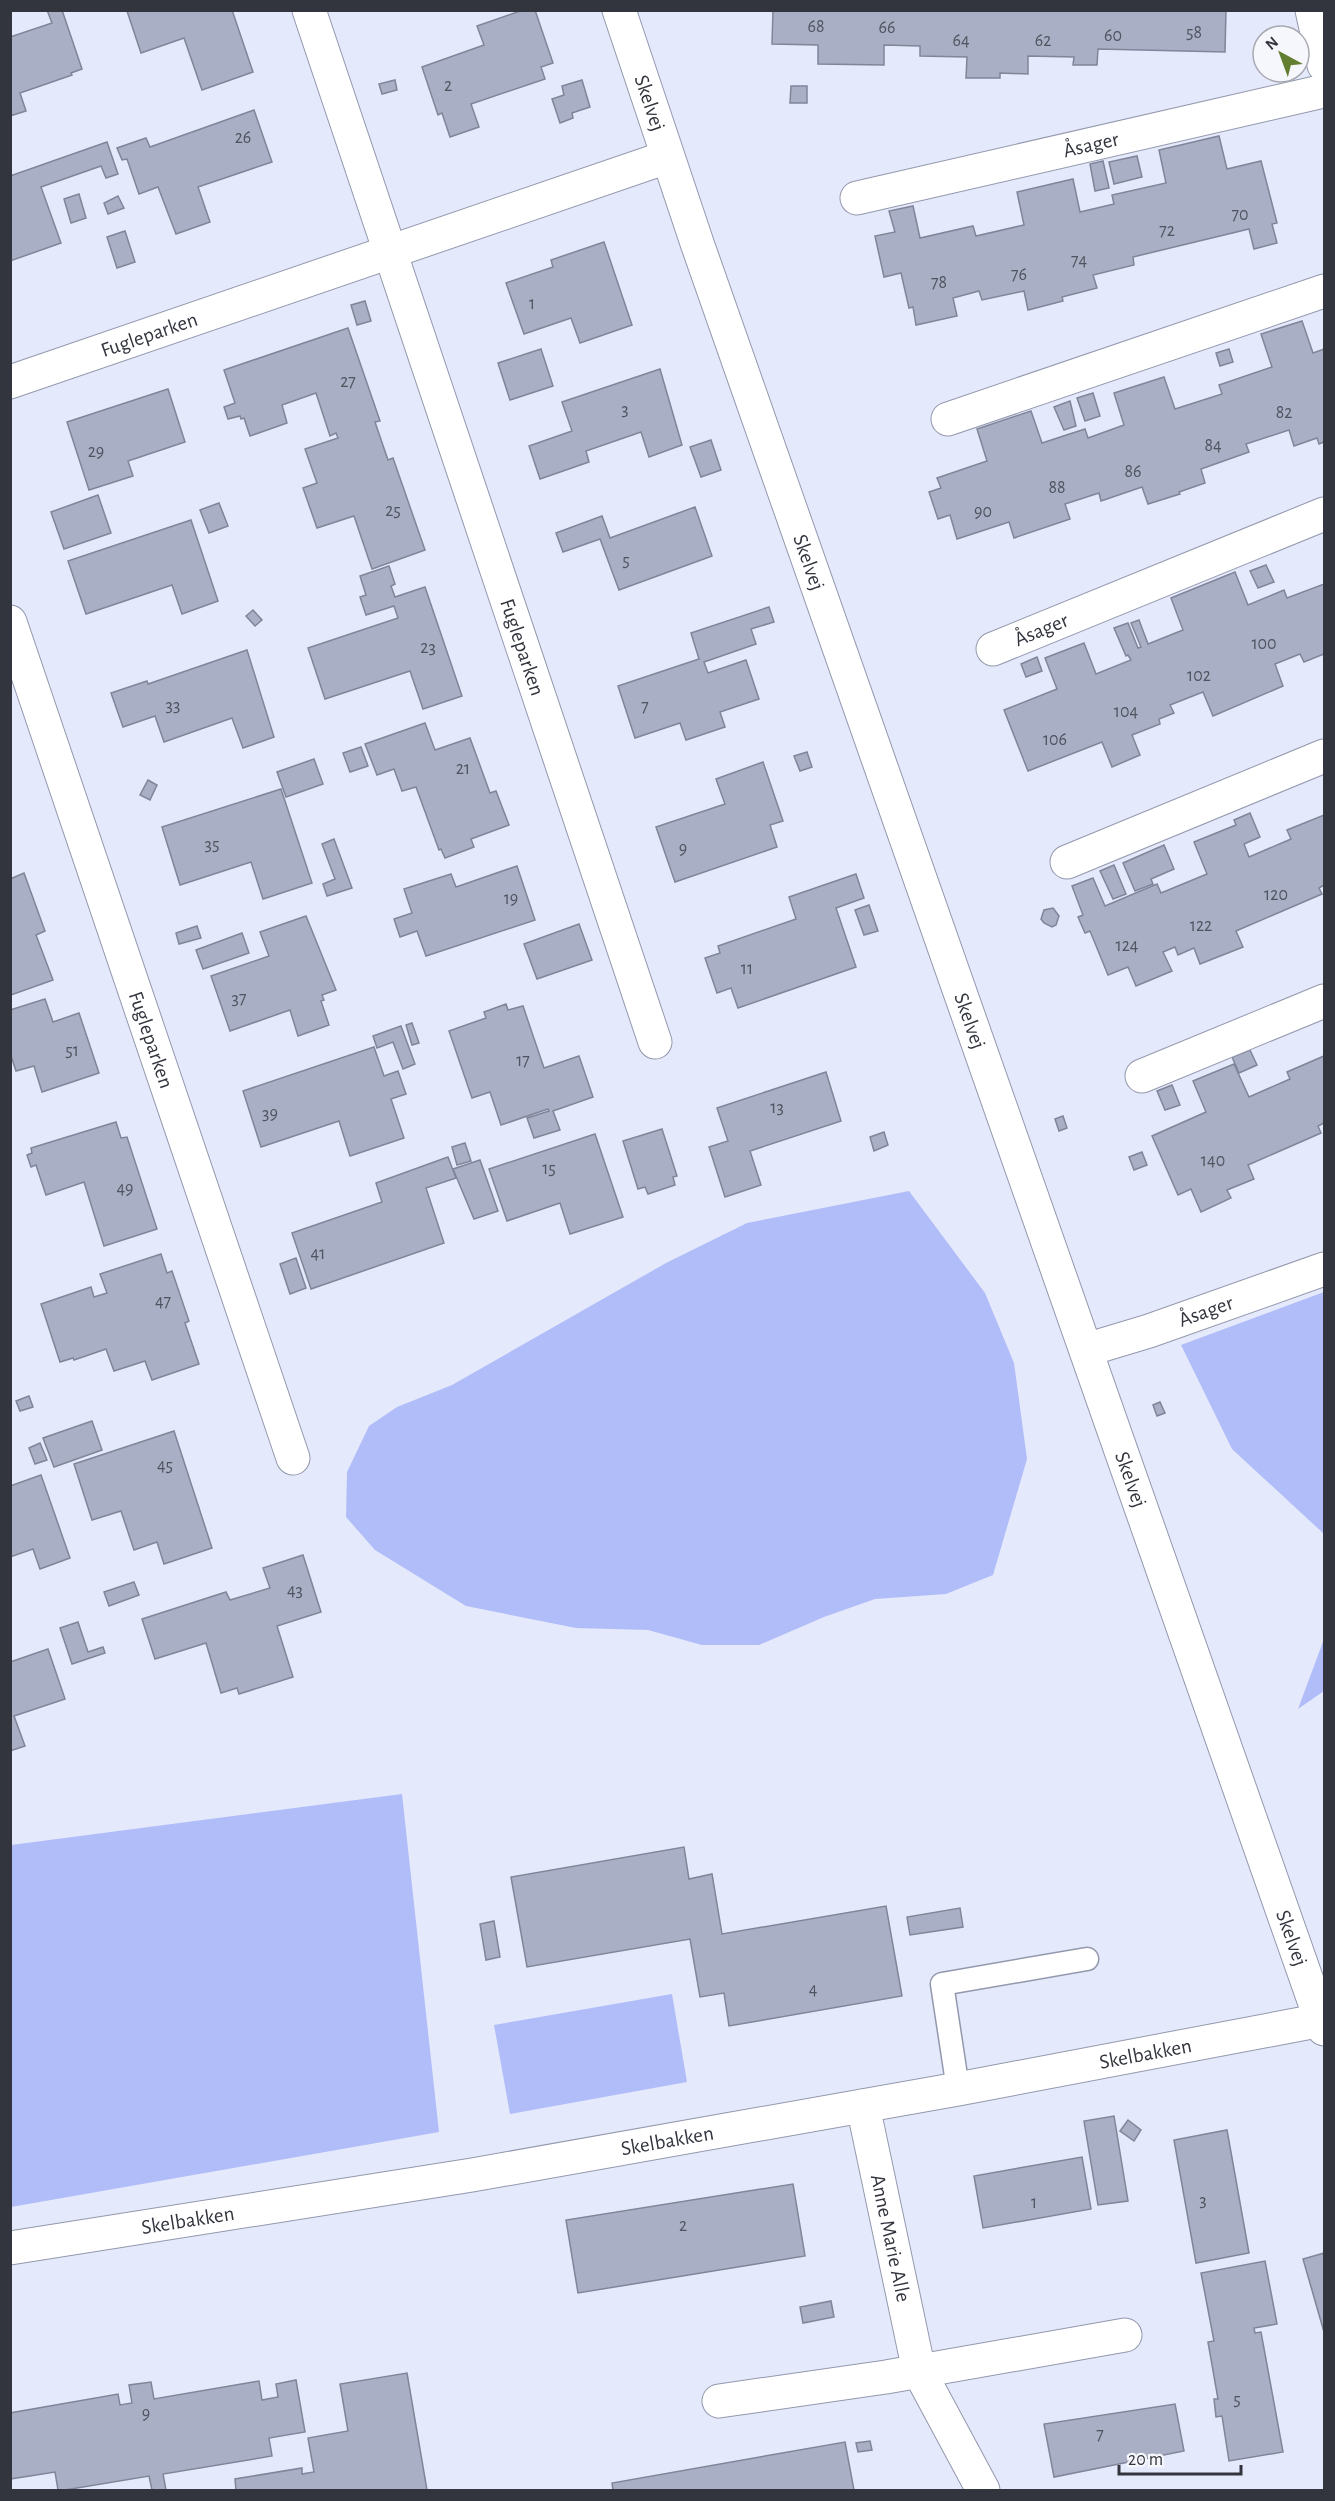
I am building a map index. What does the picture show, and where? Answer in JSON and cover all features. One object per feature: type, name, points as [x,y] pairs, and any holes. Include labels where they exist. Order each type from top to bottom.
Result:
[{"type":"street","name":"Fugleparken","points":[[309,10],[656,1042]]},
{"type":"street","name":"Skelvej","points":[[619,10],[667,157],[1323,2025]]},
{"type":"street","points":[[1312,10],[1324,65]]},
{"type":"street","name":"Åsager","points":[[857,198],[1324,92]]},
{"type":"street","name":"Fugleparken","points":[[10,382],[667,157]]},
{"type":"street","points":[[948,418],[1324,291]]},
{"type":"street","name":"Åsager","points":[[993,650],[1324,514]]},
{"type":"street","name":"Fugleparken","points":[[10,622],[293,1458]]},
{"type":"street","points":[[1067,862],[1324,756]]},
{"type":"street","points":[[1142,1076],[1324,1001]]},
{"type":"street","name":"Åsager","points":[[1086,1350],[1149,1331],[1324,1269]]},
{"type":"street","name":"Skelbakken","points":[[10,2248],[472,2175],[1323,2025]]},
{"type":"street","name":"Anne Marie Alle","points":[[863,2106],[919,2372],[983,2490]]},
{"type":"street","points":[[719,2401],[919,2372],[1125,2335]]},
{"type":"lane","points":[[958,2089],[942,1983],[1087,1959]]},
{"type":"shaded area","points":[[909,1191],[985,1293],[1014,1363],[1027,1459],[993,1575],[946,1594],[875,1599],[824,1617],[759,1645],[702,1645],[648,1630],[576,1628],[466,1606],[375,1550],[346,1517],[347,1472],[369,1426],[397,1407],[452,1385],[666,1263],[747,1223]]},
{"type":"shaded area","points":[[1324,1292],[1324,1534],[1232,1449],[1181,1345]]},
{"type":"shaded area","points":[[1324,1639],[1324,1691],[1298,1709]]},
{"type":"shaded area","points":[[402,1794],[439,2132],[11,2207],[11,1845]]},
{"type":"shaded area","points":[[672,1994],[687,2082],[510,2114],[494,2025]]},
{"type":"building","points":[[47,10],[62,10],[82,69],[71,73],[72,75],[20,93],[26,111],[10,116],[10,37],[52,23]]},
{"type":"building","points":[[232,10],[253,72],[202,90],[184,38],[141,53],[127,11]]},
{"type":"building","points":[[523,10],[535,10],[553,63],[541,67],[545,79],[471,104],[479,127],[450,137],[442,113],[438,115],[422,67],[484,45],[477,26]]},
{"type":"building","points":[[773,10],[1226,10],[1225,52],[1098,49],[1097,65],[1073,65],[1074,57],[1028,56],[1028,74],[1000,73],[1000,78],[966,78],[967,57],[920,56],[920,46],[884,45],[884,65],[818,64],[818,45],[772,44]]},
{"type":"building","points":[[395,80],[397,90],[382,94],[379,84]]},
{"type":"building","points":[[582,80],[590,107],[572,113],[573,118],[560,123],[552,99],[564,95],[562,86]]},
{"type":"building","points":[[791,86],[807,86],[807,103],[790,103]]},
{"type":"building","points":[[254,110],[272,162],[198,187],[210,222],[176,234],[158,187],[139,194],[127,159],[122,160],[117,148],[146,138],[150,147]]},
{"type":"building","points":[[1219,136],[1227,169],[1261,161],[1277,223],[1272,224],[1277,243],[1254,249],[1249,229],[1133,257],[1134,265],[1093,275],[1097,288],[1062,297],[1063,301],[1028,310],[1024,291],[982,300],[979,291],[953,298],[957,316],[916,325],[913,307],[909,308],[901,273],[884,277],[875,236],[895,232],[889,211],[913,206],[920,238],[973,226],[976,236],[1024,225],[1017,192],[1073,179],[1080,212],[1114,204],[1112,195],[1166,183],[1159,150]]},
{"type":"building","points":[[107,142],[118,174],[106,178],[101,166],[41,187],[61,243],[10,261],[10,176]]},
{"type":"building","points":[[1137,156],[1142,177],[1114,184],[1109,162]]},
{"type":"building","points":[[1103,161],[1109,188],[1095,191],[1090,164]]},
{"type":"building","points":[[79,194],[86,218],[71,223],[64,199]]},
{"type":"building","points":[[118,196],[124,208],[108,214],[104,203]]},
{"type":"building","points":[[125,231],[135,262],[117,268],[107,237]]},
{"type":"building","points":[[604,242],[632,325],[580,343],[571,318],[524,334],[506,283],[553,267],[551,260]]},
{"type":"building","points":[[365,301],[371,321],[357,325],[351,305]]},
{"type":"building","points":[[1302,321],[1313,353],[1324,349],[1324,442],[1319,444],[1317,438],[1294,446],[1289,430],[1246,444],[1249,452],[1201,469],[1205,483],[1179,492],[1180,494],[1148,504],[1142,487],[1101,501],[1099,493],[1065,504],[1070,519],[1014,538],[1009,522],[957,539],[950,515],[938,519],[929,492],[941,488],[937,478],[987,461],[977,429],[1031,411],[1042,443],[1085,429],[1088,438],[1124,425],[1114,393],[1164,377],[1175,409],[1222,394],[1219,385],[1272,367],[1261,334]]},
{"type":"building","points":[[348,328],[380,421],[375,422],[388,460],[393,458],[425,550],[372,569],[354,516],[317,528],[303,488],[317,483],[305,449],[338,438],[336,433],[330,436],[316,393],[282,405],[287,423],[250,436],[244,418],[241,419],[240,416],[228,419],[224,407],[235,403],[224,370]]},
{"type":"building","points":[[541,349],[553,386],[510,400],[498,363]]},
{"type":"building","points":[[1229,349],[1233,362],[1220,366],[1216,353]]},
{"type":"building","points":[[660,369],[682,445],[649,457],[641,432],[586,451],[589,462],[540,479],[529,446],[572,431],[562,402]]},
{"type":"building","points":[[168,389],[185,442],[128,461],[133,476],[89,490],[67,422]]},
{"type":"building","points":[[1093,393],[1100,416],[1085,421],[1077,398]]},
{"type":"building","points":[[1070,401],[1076,426],[1064,430],[1054,407]]},
{"type":"building","points":[[711,440],[721,470],[701,477],[690,447]]},
{"type":"building","points":[[98,495],[111,533],[64,549],[51,512]]},
{"type":"building","points":[[219,503],[228,526],[209,533],[200,510]]},
{"type":"building","points":[[695,507],[712,556],[619,590],[600,539],[563,552],[556,533],[602,516],[610,538]]},
{"type":"building","points":[[191,520],[218,601],[182,614],[172,585],[86,614],[68,561]]},
{"type":"building","points":[[1266,565],[1274,582],[1258,588],[1250,571]]},
{"type":"building","points":[[389,566],[395,584],[391,586],[395,597],[425,587],[462,696],[423,709],[410,671],[325,699],[308,648],[398,618],[394,606],[366,615],[360,597],[366,595],[360,576]]},
{"type":"building","points":[[1235,572],[1248,605],[1284,590],[1287,598],[1324,584],[1324,654],[1304,662],[1300,654],[1275,664],[1283,686],[1213,716],[1203,692],[1170,705],[1174,713],[1159,719],[1160,724],[1132,735],[1140,755],[1112,767],[1102,742],[1028,771],[1004,710],[1057,689],[1045,658],[1084,643],[1096,674],[1131,660],[1128,655],[1126,656],[1114,628],[1128,623],[1138,648],[1141,647],[1131,623],[1139,620],[1148,644],[1183,630],[1171,598]]},
{"type":"building","points":[[769,607],[774,622],[751,629],[756,644],[704,662],[708,673],[746,660],[759,699],[720,712],[725,727],[686,740],[680,723],[635,738],[618,686],[699,659],[691,633]]},
{"type":"building","points":[[253,610],[262,620],[255,626],[246,616]]},
{"type":"building","points":[[247,650],[274,737],[243,748],[232,718],[164,742],[155,716],[123,727],[111,693],[147,681],[148,684]]},
{"type":"building","points":[[1037,657],[1042,671],[1026,677],[1021,664]]},
{"type":"building","points":[[425,723],[435,750],[470,738],[490,793],[496,791],[509,825],[471,839],[474,847],[445,858],[441,849],[439,850],[416,787],[402,791],[394,769],[377,775],[365,744]]},
{"type":"building","points":[[361,747],[368,766],[350,772],[343,753]]},
{"type":"building","points":[[807,752],[812,767],[800,771],[794,756]]},
{"type":"building","points":[[314,759],[323,784],[286,797],[277,772]]},
{"type":"building","points":[[763,762],[783,821],[770,825],[777,847],[675,882],[656,827],[725,804],[716,779]]},
{"type":"building","points":[[148,780],[157,785],[150,800],[140,795]]},
{"type":"building","points":[[281,789],[312,883],[263,899],[251,862],[180,885],[162,827]]},
{"type":"building","points":[[1250,813],[1260,837],[1244,844],[1249,857],[1291,839],[1287,830],[1324,815],[1324,885],[1319,888],[1322,894],[1236,931],[1243,947],[1200,964],[1194,948],[1178,955],[1175,947],[1163,952],[1172,971],[1136,986],[1128,967],[1108,975],[1090,931],[1085,933],[1078,917],[1083,915],[1072,886],[1093,878],[1105,906],[1157,884],[1161,893],[1207,874],[1194,842],[1236,825],[1234,820]]},
{"type":"building","points":[[334,839],[352,888],[327,896],[323,884],[335,879],[322,844]]},
{"type":"building","points":[[1164,845],[1174,869],[1151,879],[1153,884],[1135,891],[1123,863]]},
{"type":"building","points":[[1114,865],[1126,894],[1113,899],[1100,871]]},
{"type":"building","points":[[517,866],[535,920],[426,956],[417,931],[400,937],[394,919],[412,913],[404,889],[451,874],[456,887]]},
{"type":"building","points":[[24,873],[45,931],[36,935],[53,980],[11,995],[10,879]]},
{"type":"building","points":[[856,874],[864,898],[836,908],[856,967],[738,1008],[731,988],[717,993],[705,958],[720,953],[718,946],[796,919],[789,897]]},
{"type":"building","points":[[869,905],[878,931],[864,935],[855,910]]},
{"type":"building","points":[[1053,908],[1059,916],[1056,925],[1052,927],[1041,919],[1044,910]]},
{"type":"building","points":[[306,916],[336,990],[322,995],[324,1000],[321,1001],[329,1025],[298,1036],[290,1010],[230,1031],[211,976],[269,956],[260,932]]},
{"type":"building","points":[[579,924],[592,960],[537,979],[524,944]]},
{"type":"building","points":[[197,926],[201,938],[179,944],[176,933]]},
{"type":"building","points":[[242,933],[249,953],[203,969],[196,950]]},
{"type":"building","points":[[45,999],[53,1022],[79,1013],[99,1073],[42,1092],[34,1066],[16,1071],[10,1053],[10,1010]]},
{"type":"building","points":[[506,1004],[508,1010],[523,1006],[544,1068],[579,1056],[593,1097],[553,1111],[560,1130],[534,1138],[527,1118],[549,1111],[548,1109],[501,1125],[490,1092],[472,1098],[449,1031],[486,1018],[484,1012]]},
{"type":"building","points":[[412,1023],[419,1043],[412,1045],[406,1025]]},
{"type":"building","points":[[401,1026],[415,1064],[403,1069],[393,1042],[377,1048],[373,1036]]},
{"type":"building","points":[[374,1047],[384,1076],[398,1071],[406,1094],[391,1099],[404,1138],[350,1156],[339,1121],[261,1147],[243,1091]]},
{"type":"building","points":[[1250,1050],[1257,1065],[1239,1073],[1232,1057]]},
{"type":"building","points":[[1324,1056],[1324,1123],[1318,1126],[1321,1133],[1248,1165],[1254,1179],[1227,1190],[1231,1198],[1201,1212],[1191,1189],[1178,1195],[1152,1136],[1206,1112],[1193,1081],[1234,1064],[1249,1097],[1290,1079],[1287,1072]]},
{"type":"building","points":[[826,1072],[841,1121],[750,1151],[761,1185],[725,1197],[709,1147],[728,1141],[717,1108]]},
{"type":"building","points":[[1172,1085],[1180,1105],[1165,1110],[1157,1091]]},
{"type":"building","points":[[1063,1116],[1067,1128],[1059,1131],[1055,1119]]},
{"type":"building","points":[[116,1122],[121,1138],[127,1137],[157,1229],[104,1246],[84,1182],[46,1195],[36,1165],[31,1167],[27,1155],[32,1153],[31,1148]]},
{"type":"building","points":[[662,1129],[677,1176],[673,1177],[675,1185],[648,1194],[645,1187],[638,1189],[623,1141]]},
{"type":"building","points":[[884,1132],[888,1145],[874,1151],[870,1137]]},
{"type":"building","points":[[595,1134],[623,1217],[570,1234],[560,1203],[507,1221],[489,1169]]},
{"type":"building","points":[[465,1143],[471,1161],[457,1165],[452,1147]]},
{"type":"building","points":[[1142,1152],[1147,1165],[1134,1170],[1129,1157]]},
{"type":"building","points":[[448,1157],[456,1178],[426,1188],[444,1243],[311,1289],[292,1233],[382,1202],[376,1183]]},
{"type":"building","points":[[480,1160],[498,1211],[474,1219],[453,1169]]},
{"type":"building","points":[[161,1254],[167,1273],[172,1271],[189,1321],[185,1323],[199,1364],[152,1380],[145,1361],[114,1371],[106,1349],[74,1360],[73,1358],[60,1362],[41,1304],[91,1287],[94,1297],[107,1293],[100,1274]]},
{"type":"building","points":[[296,1258],[306,1288],[290,1294],[280,1264]]},
{"type":"building","points":[[29,1396],[33,1407],[20,1411],[16,1401]]},
{"type":"building","points":[[1160,1402],[1165,1413],[1157,1416],[1153,1405]]},
{"type":"building","points":[[92,1421],[102,1450],[54,1467],[43,1438]]},
{"type":"building","points":[[174,1431],[212,1548],[164,1564],[157,1542],[134,1550],[121,1511],[92,1520],[74,1464]]},
{"type":"building","points":[[40,1443],[47,1460],[35,1464],[29,1448]]},
{"type":"building","points":[[41,1475],[70,1558],[40,1569],[33,1549],[10,1557],[10,1486]]},
{"type":"building","points":[[303,1555],[321,1612],[277,1626],[293,1677],[239,1694],[237,1688],[221,1693],[206,1643],[155,1659],[142,1619],[226,1592],[230,1600],[270,1588],[263,1568]]},
{"type":"building","points":[[134,1582],[139,1595],[109,1606],[104,1592]]},
{"type":"building","points":[[78,1622],[88,1652],[103,1647],[105,1653],[72,1664],[60,1628]]},
{"type":"building","points":[[48,1649],[65,1699],[14,1716],[25,1746],[10,1751],[10,1662]]},
{"type":"building","points":[[684,1847],[689,1879],[712,1874],[722,1934],[886,1906],[902,1996],[729,2026],[724,1993],[700,1997],[690,1939],[527,1967],[511,1877]]},
{"type":"building","points":[[960,1908],[963,1927],[910,1935],[907,1917]]},
{"type":"building","points":[[494,1921],[500,1957],[486,1960],[480,1924]]},
{"type":"building","points":[[1114,2116],[1128,2201],[1098,2205],[1084,2121]]},
{"type":"building","points":[[1128,2120],[1141,2130],[1134,2141],[1120,2131]]},
{"type":"building","points":[[1227,2130],[1249,2253],[1196,2263],[1174,2140]]},
{"type":"building","points":[[1082,2157],[1091,2209],[983,2228],[974,2176]]},
{"type":"building","points":[[793,2184],[805,2256],[578,2293],[566,2220]]},
{"type":"building","points":[[1324,2253],[1324,2332],[1303,2259]]},
{"type":"building","points":[[1265,2261],[1277,2324],[1254,2328],[1255,2333],[1261,2332],[1283,2452],[1229,2461],[1222,2416],[1216,2417],[1214,2399],[1218,2399],[1208,2342],[1214,2341],[1201,2273]]},
{"type":"building","points":[[831,2301],[834,2317],[803,2323],[800,2307]]},
{"type":"building","points":[[407,2373],[427,2490],[236,2490],[235,2479],[302,2468],[302,2474],[314,2472],[308,2438],[348,2431],[340,2384]]},
{"type":"building","points":[[296,2380],[305,2432],[269,2438],[272,2456],[163,2474],[166,2490],[152,2490],[149,2476],[65,2490],[58,2490],[55,2472],[10,2479],[10,2413],[118,2394],[120,2405],[132,2403],[129,2385],[151,2382],[154,2399],[259,2381],[262,2400],[278,2397],[276,2384]]},
{"type":"building","points":[[1175,2404],[1184,2451],[1054,2477],[1044,2424]]},
{"type":"building","points":[[870,2441],[872,2450],[858,2452],[856,2443]]},
{"type":"building","points":[[845,2442],[854,2490],[613,2490],[612,2483]]}]
